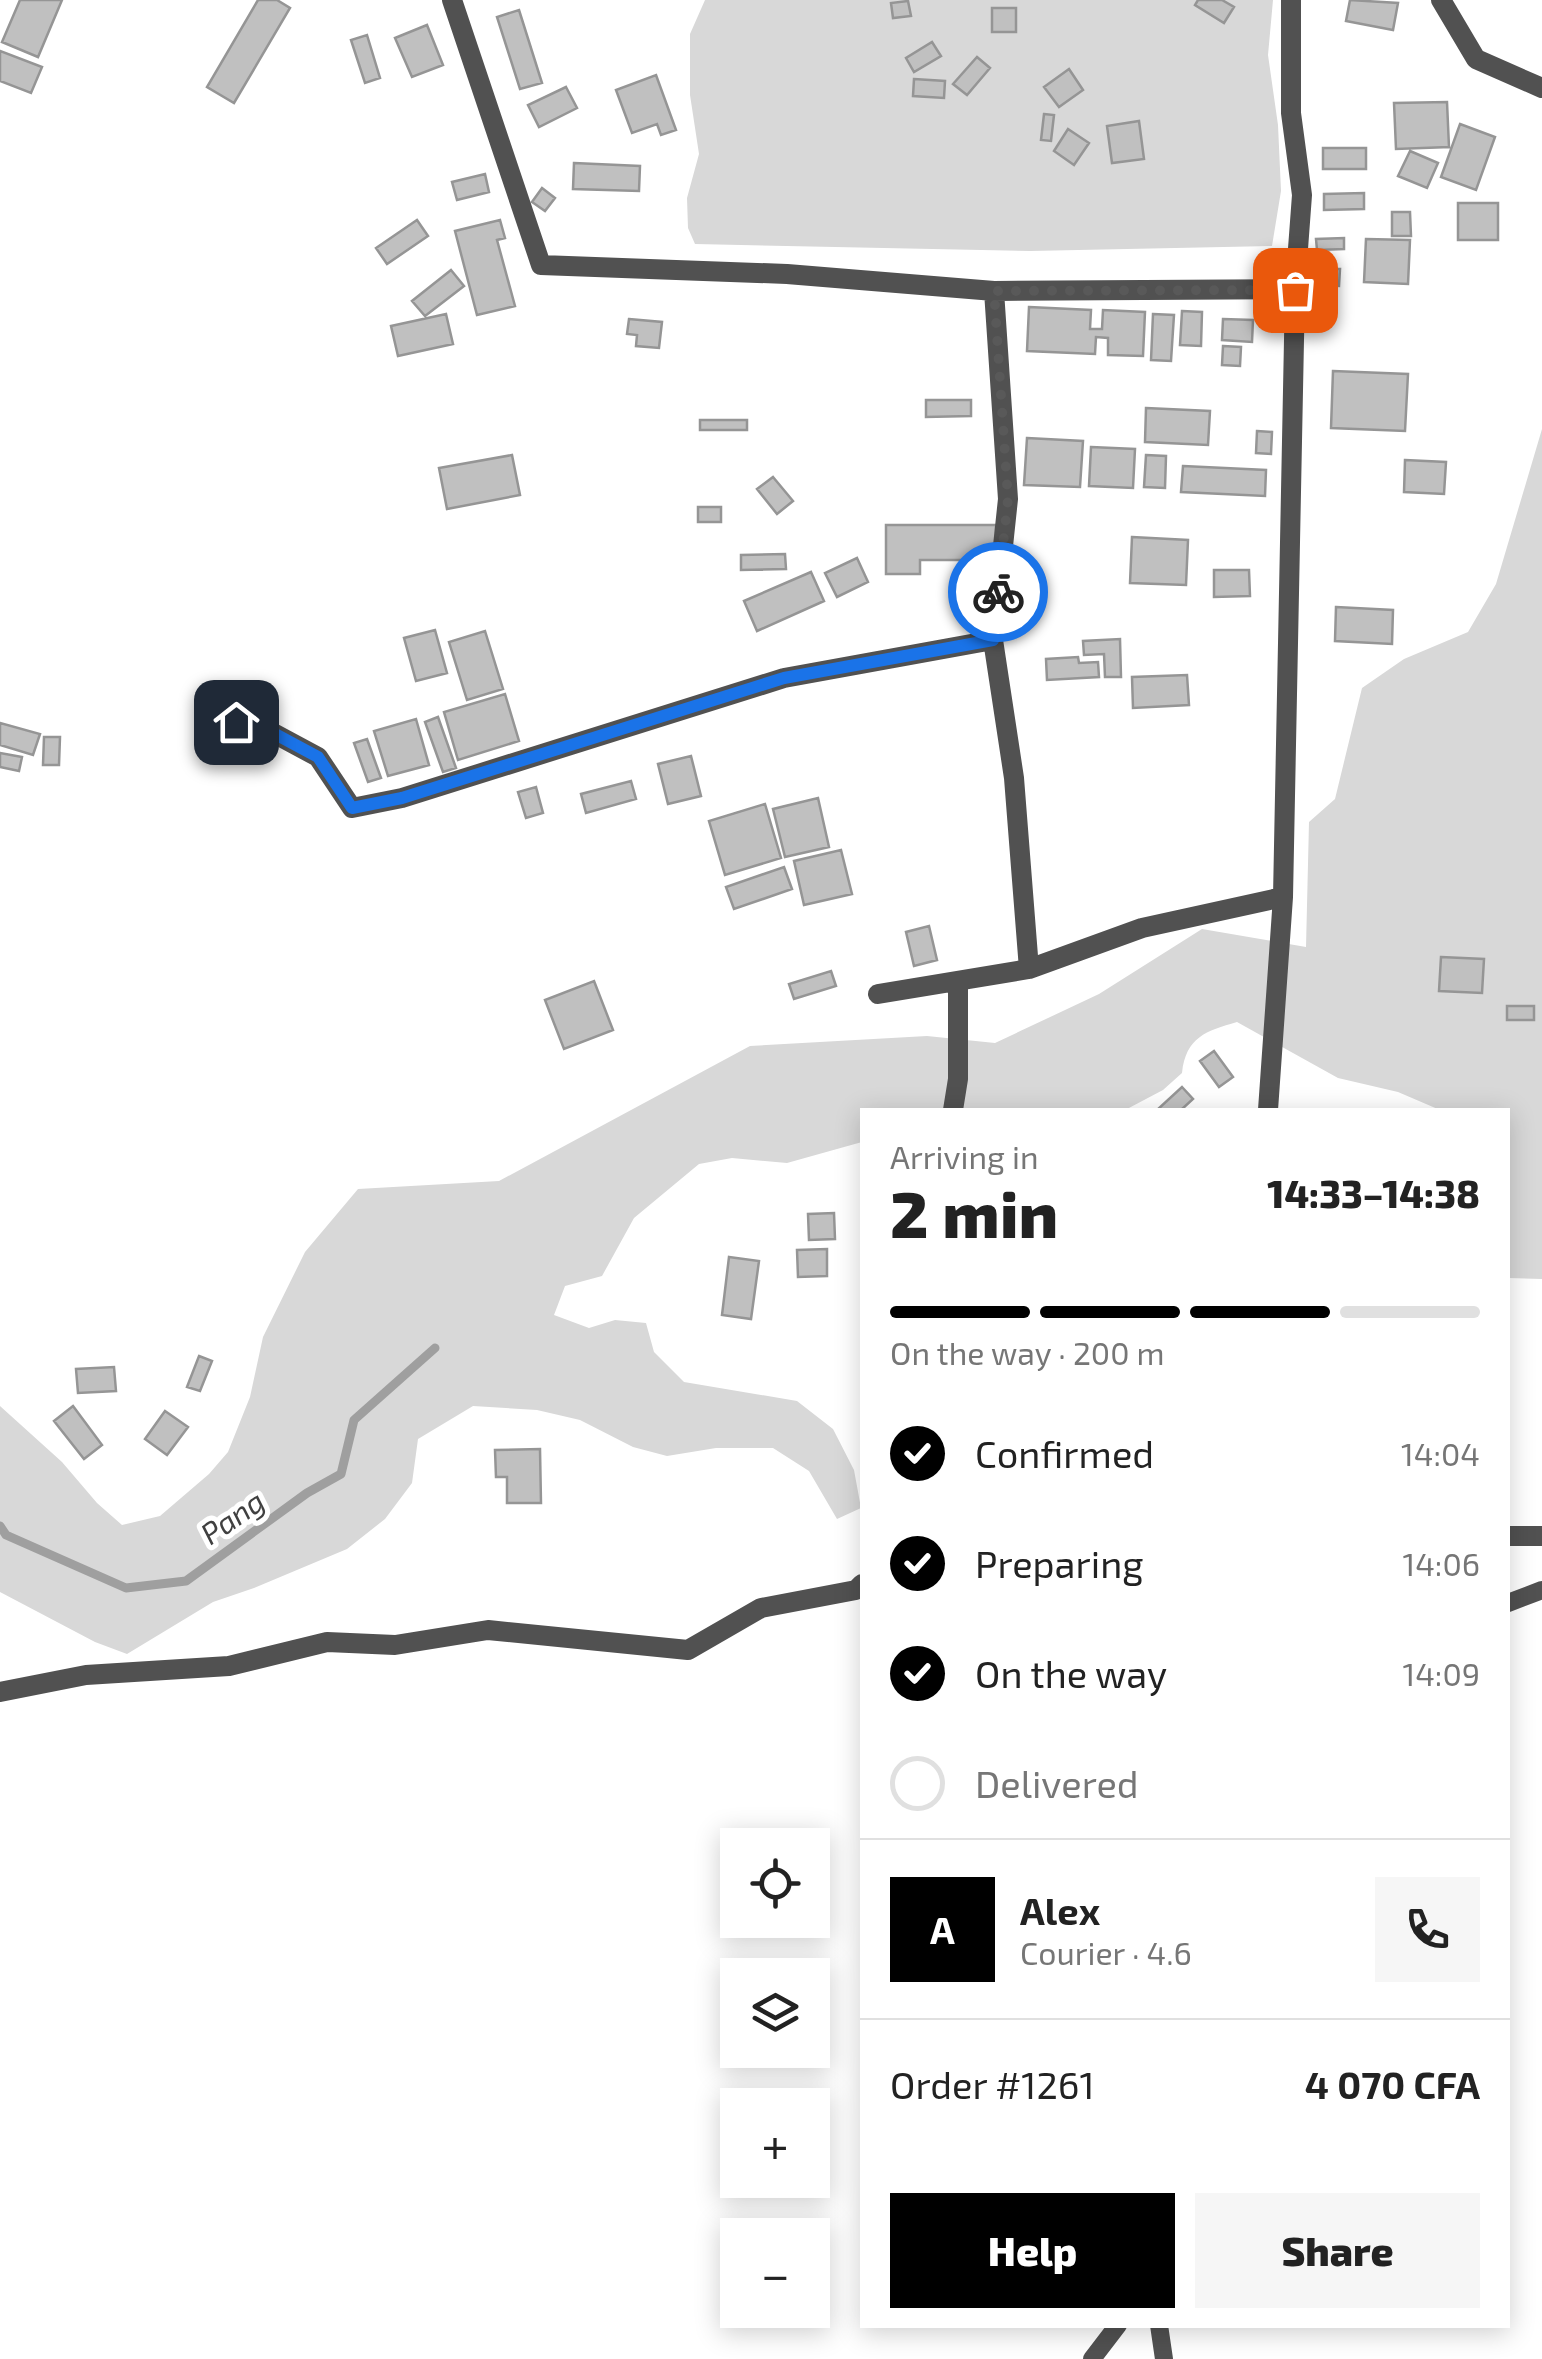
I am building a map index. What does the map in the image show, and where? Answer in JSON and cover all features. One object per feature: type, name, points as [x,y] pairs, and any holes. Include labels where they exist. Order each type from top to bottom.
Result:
[{"type":"street","points":[[452,0],[540,265],[787,274],[994,291],[1295,290]]},
{"type":"street","points":[[1268,1108],[1284,898],[1295,290],[1302,195],[1291,113],[1291,0]]},
{"type":"street","points":[[1441,0],[1476,58],[1542,88]]},
{"type":"street","points":[[994,291],[1008,499],[993,640],[1014,778],[1029,969]]},
{"type":"street","points":[[208,717],[264,728],[318,757],[352,808],[402,798],[784,678],[993,640]]},
{"type":"street","points":[[878,994],[1029,969],[1142,928],[1284,898]]},
{"type":"street","points":[[954,1108],[958,981]]},
{"type":"street","points":[[1510,1536],[1542,1536]]},
{"type":"street","points":[[0,1692],[86,1676],[230,1666],[327,1642],[395,1646],[488,1630],[688,1650],[761,1608],[856,1590],[860,1586]]},
{"type":"lane","points":[[1510,1602],[1542,1590]]},
{"type":"lane","points":[[1092,2359],[1116,2328]]},
{"type":"lane","points":[[1159,2328],[1164,2359]]},
{"type":"shaded area","points":[[705,0],[1273,0],[1268,55],[1278,125],[1281,191],[1272,246],[1030,251],[695,244],[688,228],[687,198],[699,154],[690,95],[690,34]]},
{"type":"shaded area","points":[[1542,429],[1542,1279],[1510,1278],[1510,1108],[1435,1108],[1398,1092],[1338,1078],[1237,1022],[1199,1037],[1188,1051],[1182,1073],[1163,1090],[1129,1108],[860,1108],[860,1143],[787,1163],[732,1158],[699,1164],[634,1218],[602,1276],[565,1286],[554,1315],[589,1328],[615,1320],[646,1323],[654,1352],[684,1382],[797,1401],[833,1429],[854,1470],[860,1508],[837,1519],[809,1471],[773,1448],[716,1448],[667,1456],[633,1447],[580,1420],[537,1410],[473,1406],[418,1439],[412,1483],[385,1519],[347,1549],[213,1602],[127,1654],[95,1642],[0,1592],[0,1406],[62,1462],[122,1525],[160,1516],[228,1452],[250,1397],[263,1337],[305,1252],[358,1189],[499,1181],[750,1046],[927,1036],[995,1043],[1099,994],[1202,929],[1306,947],[1309,822],[1335,799],[1362,688],[1404,659],[1468,632],[1496,584]]},
{"type":"building","points":[[20,0],[62,0],[38,57],[2,42]]},
{"type":"building","points":[[258,0],[277,0],[290,8],[234,103],[207,87]]},
{"type":"building","points":[[1198,0],[1222,0],[1234,7],[1224,23],[1195,5]]},
{"type":"building","points":[[1350,0],[1398,3],[1393,30],[1346,21]]},
{"type":"building","points":[[908,1],[911,16],[893,18],[891,3]]},
{"type":"building","points":[[992,8],[1016,8],[1016,32],[992,32]]},
{"type":"building","points":[[519,10],[542,83],[520,89],[497,17]]},
{"type":"building","points":[[427,25],[443,65],[412,77],[395,38]]},
{"type":"building","points":[[367,35],[380,78],[365,83],[351,40]]},
{"type":"building","points":[[932,42],[941,56],[914,72],[906,58]]},
{"type":"building","points":[[0,51],[42,67],[31,93],[0,81]]},
{"type":"building","points":[[977,57],[990,68],[967,95],[953,84]]},
{"type":"building","points":[[1069,69],[1083,90],[1059,107],[1044,87]]},
{"type":"building","points":[[656,75],[676,130],[661,135],[657,124],[632,133],[616,90]]},
{"type":"building","points":[[914,79],[945,81],[944,98],[913,96]]},
{"type":"building","points":[[566,87],[577,108],[539,127],[528,105]]},
{"type":"building","points":[[1447,102],[1449,147],[1396,149],[1394,103]]},
{"type":"building","points":[[1044,114],[1054,115],[1051,141],[1041,140]]},
{"type":"building","points":[[1139,121],[1144,159],[1112,163],[1107,126]]},
{"type":"building","points":[[1460,124],[1495,137],[1476,190],[1441,177]]},
{"type":"building","points":[[1068,129],[1089,143],[1074,165],[1054,151]]},
{"type":"building","points":[[1323,148],[1366,148],[1366,169],[1323,169]]},
{"type":"building","points":[[1410,151],[1438,163],[1427,188],[1398,176]]},
{"type":"building","points":[[574,163],[640,166],[639,191],[573,189]]},
{"type":"building","points":[[485,174],[489,192],[457,200],[452,182]]},
{"type":"building","points":[[542,188],[555,198],[545,211],[532,202]]},
{"type":"building","points":[[1364,193],[1364,209],[1324,210],[1324,194]]},
{"type":"building","points":[[1458,203],[1498,203],[1498,240],[1458,240]]},
{"type":"building","points":[[1392,212],[1410,212],[1411,236],[1392,236]]},
{"type":"building","points":[[417,220],[428,236],[387,264],[376,248]]},
{"type":"building","points":[[500,220],[505,238],[497,240],[515,306],[477,315],[455,231]]},
{"type":"building","points":[[1344,238],[1344,249],[1317,250],[1316,239]]},
{"type":"building","points":[[1366,239],[1410,240],[1408,284],[1364,282]]},
{"type":"building","points":[[1319,269],[1340,269],[1339,286],[1319,285]]},
{"type":"building","points":[[451,270],[464,286],[425,316],[412,301]]},
{"type":"building","points":[[1029,307],[1091,310],[1090,329],[1102,329],[1103,310],[1145,312],[1143,356],[1108,355],[1108,338],[1096,337],[1095,354],[1027,351]]},
{"type":"building","points":[[1182,311],[1202,312],[1201,346],[1180,345]]},
{"type":"building","points":[[446,314],[453,344],[398,356],[391,326]]},
{"type":"building","points":[[1153,314],[1174,315],[1171,361],[1151,360]]},
{"type":"building","points":[[629,319],[662,322],[659,348],[636,346],[637,335],[627,334]]},
{"type":"building","points":[[1223,319],[1253,320],[1252,342],[1222,340]]},
{"type":"building","points":[[1223,346],[1241,347],[1240,366],[1222,365]]},
{"type":"building","points":[[1333,371],[1408,374],[1405,431],[1331,428]]},
{"type":"building","points":[[926,400],[971,400],[971,416],[926,417]]},
{"type":"building","points":[[1146,408],[1210,411],[1208,445],[1145,442]]},
{"type":"building","points":[[700,420],[747,420],[747,430],[700,430]]},
{"type":"building","points":[[1257,431],[1272,432],[1271,454],[1256,453]]},
{"type":"building","points":[[1027,438],[1083,441],[1080,487],[1024,485]]},
{"type":"building","points":[[1091,447],[1135,449],[1133,488],[1089,486]]},
{"type":"building","points":[[512,455],[520,495],[447,509],[439,468]]},
{"type":"building","points":[[1146,455],[1166,456],[1165,488],[1144,487]]},
{"type":"building","points":[[1405,460],[1446,462],[1444,494],[1404,492]]},
{"type":"building","points":[[1183,466],[1266,470],[1265,496],[1181,492]]},
{"type":"building","points":[[773,477],[793,501],[777,514],[757,489]]},
{"type":"building","points":[[698,507],[721,507],[721,522],[698,522]]},
{"type":"building","points":[[886,525],[996,525],[996,573],[966,573],[966,560],[920,560],[920,574],[886,574]]},
{"type":"building","points":[[1132,537],[1188,540],[1186,585],[1130,583]]},
{"type":"building","points":[[785,554],[786,569],[741,570],[741,555]]},
{"type":"building","points":[[857,558],[868,582],[837,597],[825,573]]},
{"type":"building","points":[[1214,570],[1249,570],[1250,596],[1214,597]]},
{"type":"building","points":[[811,572],[824,601],[757,631],[744,601]]},
{"type":"building","points":[[1336,607],[1393,610],[1392,644],[1335,641]]},
{"type":"building","points":[[435,630],[447,673],[416,681],[404,638]]},
{"type":"building","points":[[485,631],[503,689],[467,700],[449,642]]},
{"type":"building","points":[[1120,639],[1121,677],[1105,677],[1104,654],[1084,655],[1083,641]]},
{"type":"building","points":[[1078,657],[1079,663],[1098,662],[1099,677],[1047,680],[1046,659]]},
{"type":"building","points":[[1187,675],[1189,705],[1133,708],[1132,677]]},
{"type":"building","points":[[505,694],[519,741],[458,760],[444,712]]},
{"type":"building","points":[[438,717],[456,768],[443,772],[425,722]]},
{"type":"building","points":[[416,719],[429,765],[388,776],[374,731]]},
{"type":"building","points":[[0,723],[40,734],[33,755],[0,745]]},
{"type":"building","points":[[44,737],[60,737],[59,765],[43,765]]},
{"type":"building","points":[[367,739],[381,778],[368,782],[354,743]]},
{"type":"building","points":[[0,753],[22,757],[19,771],[0,767]]},
{"type":"building","points":[[691,756],[701,796],[668,804],[658,764]]},
{"type":"building","points":[[631,781],[636,799],[586,813],[581,794]]},
{"type":"building","points":[[536,787],[543,813],[526,818],[518,792]]},
{"type":"building","points":[[818,798],[829,847],[785,857],[773,809]]},
{"type":"building","points":[[765,804],[781,858],[725,875],[709,821]]},
{"type":"building","points":[[841,850],[852,894],[804,905],[794,861]]},
{"type":"building","points":[[784,867],[792,889],[734,909],[726,887]]},
{"type":"building","points":[[929,926],[937,960],[914,966],[906,932]]},
{"type":"building","points":[[1441,957],[1484,959],[1482,993],[1439,991]]},
{"type":"building","points":[[831,971],[836,986],[794,999],[789,984]]},
{"type":"building","points":[[594,981],[613,1030],[564,1049],[545,1000]]},
{"type":"building","points":[[1507,1006],[1534,1006],[1534,1020],[1507,1020]]},
{"type":"building","points":[[1214,1051],[1233,1077],[1219,1087],[1200,1061]]},
{"type":"building","points":[[1182,1087],[1193,1099],[1183,1108],[1159,1108]]},
{"type":"building","points":[[834,1213],[835,1239],[809,1240],[808,1214]]},
{"type":"building","points":[[827,1249],[827,1276],[798,1277],[797,1250]]},
{"type":"building","points":[[729,1257],[759,1261],[751,1319],[722,1315]]},
{"type":"building","points":[[199,1356],[212,1361],[200,1391],[187,1387]]},
{"type":"building","points":[[114,1367],[116,1391],[78,1393],[76,1369]]},
{"type":"building","points":[[73,1406],[102,1445],[84,1459],[54,1421]]},
{"type":"building","points":[[165,1411],[188,1427],[167,1455],[145,1439]]},
{"type":"building","points":[[540,1449],[541,1503],[507,1503],[507,1477],[496,1477],[495,1450]]},
{"type":"waterway","name":"Pang","points":[[0,1526],[6,1535],[126,1588],[186,1581],[307,1493],[341,1474],[354,1420],[435,1348]]},
{"type":"way so far","points":[[998,592],[1008,499],[994,291],[1295,290]]},
{"type":"route","points":[[236,722],[264,728],[318,757],[352,808],[402,798],[784,678],[993,640],[998,592]]}]
